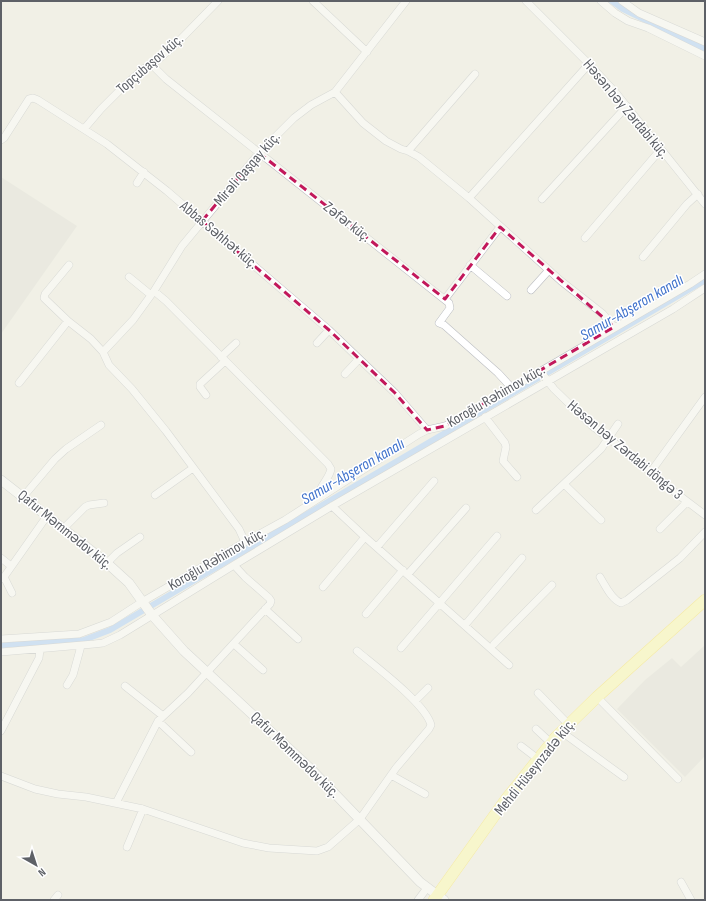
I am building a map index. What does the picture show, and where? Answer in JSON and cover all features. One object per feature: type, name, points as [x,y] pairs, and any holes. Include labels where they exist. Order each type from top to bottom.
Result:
[{"type":"main road","name":"Mehdi Hüseynzadə küç.","points":[[439,899],[567,730],[705,600]]},
{"type":"main road","name":"Mehdi Hüseynzadə küç.","points":[[439,899],[507,798],[550,744],[601,701],[705,608]]},
{"type":"street","name":"Topçubaşov küç.","points":[[84,129],[124,86],[139,72],[152,65],[218,1]]},
{"type":"street","points":[[313,1],[367,52]]},
{"type":"street","name":"Mirəli Qaşqay küç.","points":[[103,352],[133,320],[182,246],[259,152],[294,118],[311,105],[335,92],[406,1]]},
{"type":"street","points":[[602,1],[615,13],[628,21],[648,28],[705,56]]},
{"type":"street","points":[[622,1],[640,13],[705,42]]},
{"type":"street","name":"Həsən bəy Zərdabi küç.","points":[[529,2],[627,106],[705,204]]},
{"type":"street","points":[[469,198],[589,64]]},
{"type":"street","name":"Zəfər küç.","points":[[152,65],[166,79],[445,299]]},
{"type":"street","points":[[408,150],[475,74]]},
{"type":"street","points":[[335,92],[363,122],[386,141],[401,149],[408,150],[420,157],[469,198],[549,270],[603,314],[614,327]]},
{"type":"street","name":"Abbas Səhhət küç.","points":[[1,140],[4,138],[29,99],[33,98],[84,129],[144,172],[329,330],[404,403],[427,430]]},
{"type":"street","points":[[542,200],[627,106]]},
{"type":"street","points":[[585,238],[660,149]]},
{"type":"street","points":[[137,183],[144,172]]},
{"type":"street","points":[[642,257],[687,204],[698,194]]},
{"type":"street","points":[[500,227],[445,299],[450,303],[450,308],[439,323],[498,373],[511,387]]},
{"type":"street","points":[[69,265],[45,294],[44,298],[68,321],[91,339],[103,352],[110,365],[152,412],[239,529],[245,542]]},
{"type":"street","points":[[470,265],[507,296]]},
{"type":"street","points":[[531,290],[549,270]]},
{"type":"street","name":"Koroğlu Rəhimov küç.","points":[[1,639],[79,634],[111,622],[142,602],[268,530],[419,434],[427,430],[445,426],[469,413],[705,274]]},
{"type":"street","points":[[129,277],[166,301],[328,464],[331,469],[330,474],[318,493],[319,498]]},
{"type":"street","name":"Koroğlu Rəhimov küç.","points":[[1,652],[81,646],[103,643],[112,639],[332,506],[691,298],[705,288]]},
{"type":"street","points":[[18,383],[68,321]]},
{"type":"street","points":[[317,343],[329,330]]},
{"type":"street","points":[[206,395],[200,387],[200,384],[236,343]]},
{"type":"street","points":[[345,374],[359,359]]},
{"type":"street","name":"Həsən bəy Zərdabi döngə 3","points":[[540,371],[547,382],[590,425],[705,515]]},
{"type":"street","points":[[650,473],[705,397]]},
{"type":"street","points":[[485,417],[505,443],[506,447],[503,461],[517,477]]},
{"type":"street","points":[[536,510],[601,449],[618,424]]},
{"type":"street","points":[[23,497],[55,459],[66,449],[101,425]]},
{"type":"street","points":[[155,495],[193,468]]},
{"type":"street","name":"Qafur Məmmədov küç.","points":[[1,480],[107,563],[129,583],[152,615],[184,652],[311,769],[439,899]]},
{"type":"street","points":[[377,547],[434,481]]},
{"type":"street","points":[[564,484],[602,520]]},
{"type":"street","points":[[660,529],[687,502]]},
{"type":"street","points":[[63,529],[85,507],[104,503]]},
{"type":"street","points":[[332,506],[509,665]]},
{"type":"street","points":[[366,614],[466,508]]},
{"type":"street","points":[[12,592],[2,578],[47,516]]},
{"type":"street","points":[[600,577],[611,595],[616,601],[621,603],[627,600],[680,558],[705,532]]},
{"type":"street","points":[[401,648],[497,536]]},
{"type":"street","points":[[107,563],[117,553],[140,537]]},
{"type":"street","points":[[322,587],[365,537]]},
{"type":"street","points":[[1,558],[11,566]]},
{"type":"street","points":[[465,625],[522,558]]},
{"type":"street","points":[[116,803],[161,719],[188,693],[270,604],[271,601],[269,598],[234,565]]},
{"type":"street","points":[[494,644],[552,585]]},
{"type":"street","points":[[265,609],[298,639]]},
{"type":"street","points":[[234,644],[263,670]]},
{"type":"street","points":[[67,685],[73,674],[81,646]]},
{"type":"street","points":[[1,731],[39,658],[40,649]]},
{"type":"street","points":[[1,776],[40,790],[143,809],[243,843],[269,848],[317,851],[328,847],[360,819],[391,775],[431,724],[426,713],[415,701],[357,651]]},
{"type":"street","points":[[125,686],[161,719],[192,752]]},
{"type":"street","points":[[415,701],[428,688]]},
{"type":"street","points":[[538,693],[567,730],[624,776]]},
{"type":"street","points":[[601,701],[678,779]]},
{"type":"street","points":[[536,730],[550,744]]},
{"type":"street","points":[[521,746],[538,759]]},
{"type":"street","points":[[391,775],[425,794]]},
{"type":"street","points":[[127,847],[143,809]]},
{"type":"street","points":[[681,882],[691,900]]},
{"type":"street","points":[[418,900],[427,888]]},
{"type":"highlighted area","points":[[259,153],[445,299],[500,227],[614,327],[445,426],[427,430],[395,393],[329,330],[202,221]]},
{"type":"shaded area","points":[[1,177],[77,226],[1,334]]},
{"type":"shaded area","points":[[705,645],[705,756],[685,777],[617,709],[645,680],[672,658],[681,667]]},
{"type":"waterway","name":"Samur-Abşeron kanalı","points":[[612,1],[623,9],[705,49]]},
{"type":"waterway","name":"Samur-Abşeron kanalı","points":[[1,645],[84,640],[110,630],[705,280]]}]
